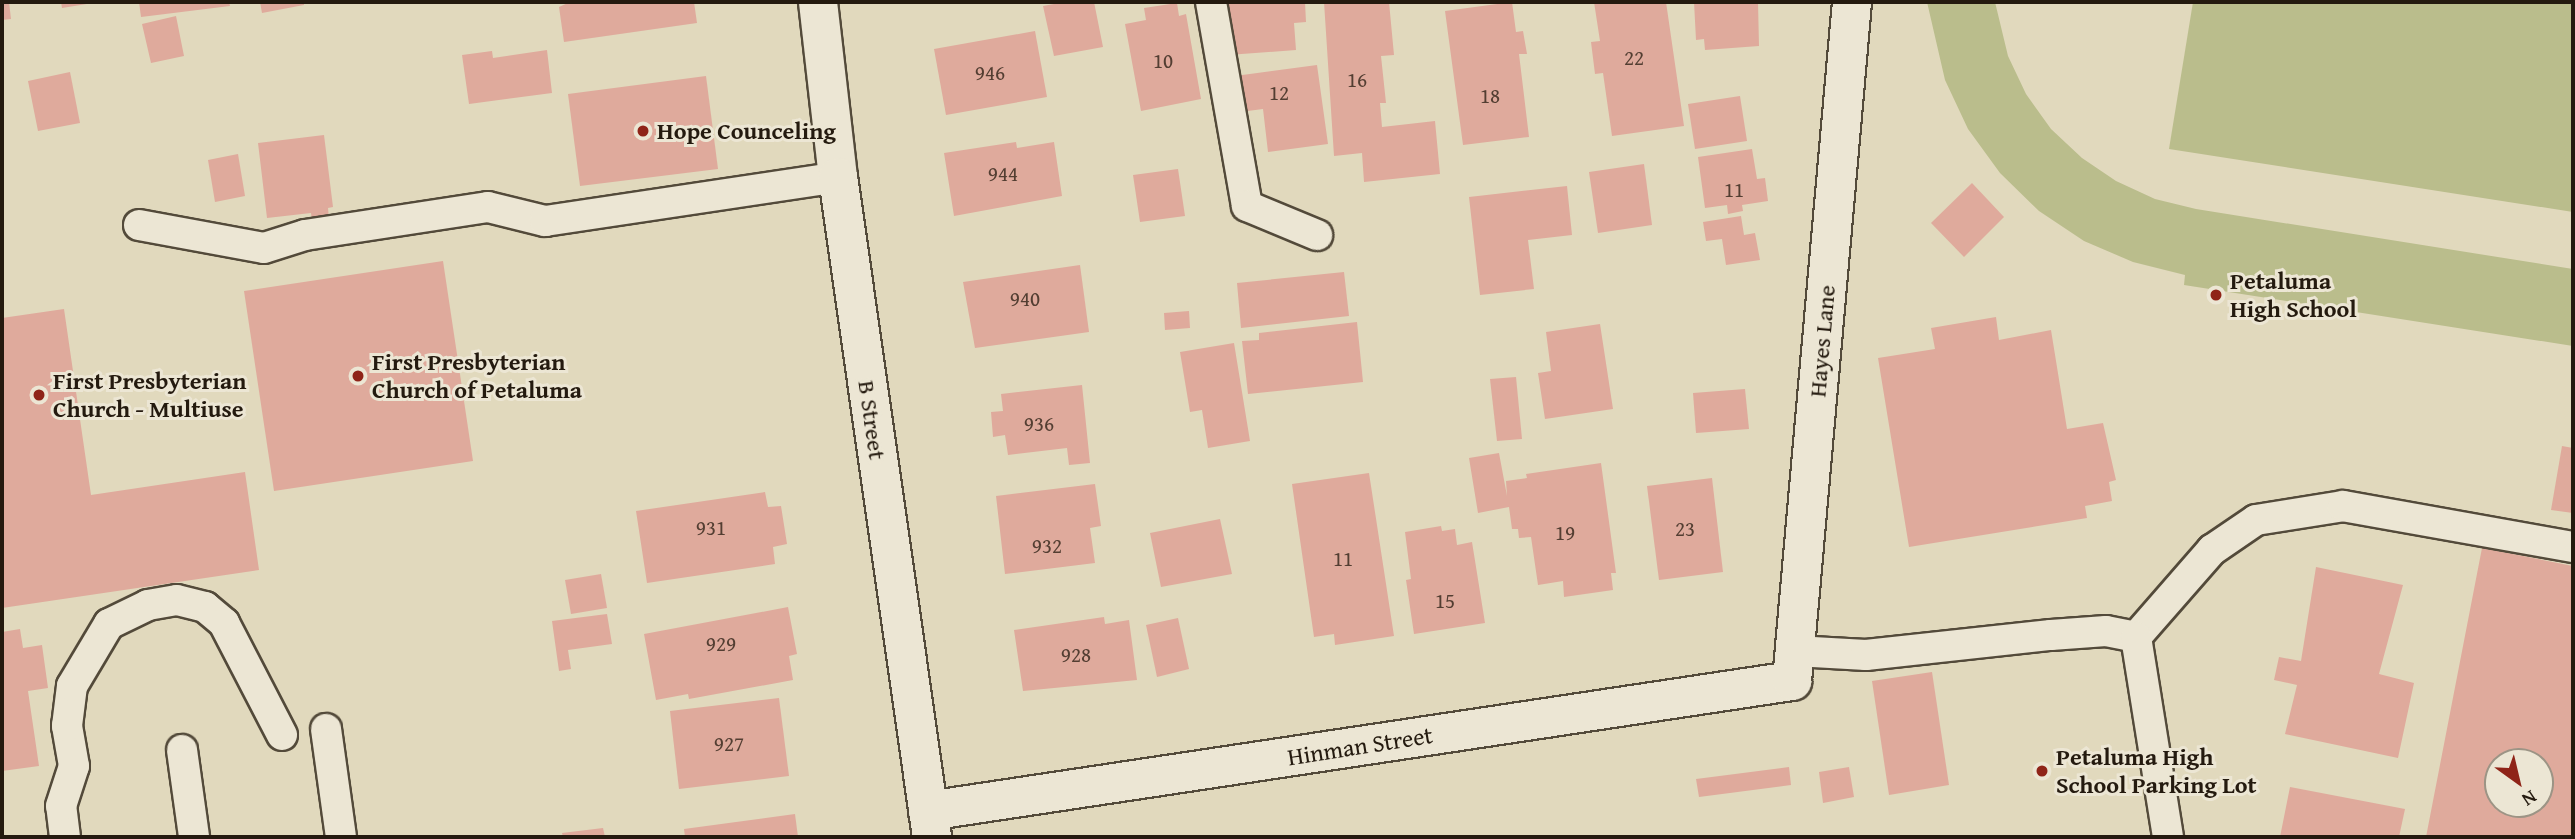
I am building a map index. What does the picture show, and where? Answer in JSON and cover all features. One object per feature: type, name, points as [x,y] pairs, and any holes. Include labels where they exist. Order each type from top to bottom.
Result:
[{"type":"street","name":"B Street","points":[[818,2],[838,177],[930,824]]},
{"type":"street","name":"Hayes Lane","points":[[1793,666],[1852,2]]},
{"type":"street","name":"Hinman Street","points":[[930,824],[1793,666]]},
{"type":"lane","points":[[1211,2],[1247,206],[1317,235]]},
{"type":"lane","points":[[139,225],[264,248],[306,235],[488,206],[545,221],[838,177]]},
{"type":"lane","points":[[2136,636],[2212,550],[2256,520],[2343,506],[2573,547]]},
{"type":"lane","points":[[65,837],[61,806],[74,766],[66,726],[72,686],[109,624],[148,605],[177,600],[205,607],[224,623],[282,736]]},
{"type":"lane","points":[[1793,666],[2051,635],[2106,631],[2136,636]]},
{"type":"lane","points":[[2136,636],[2168,837]]},
{"type":"lane","points":[[326,730],[341,837]]},
{"type":"lane","points":[[182,750],[194,837]]},
{"type":"green space","points":[[1927,2],[1995,2],[2008,56],[2026,94],[2051,129],[2082,158],[2116,181],[2155,199],[2196,209],[2573,269],[2573,346],[2184,285],[2185,275],[2133,262],[2084,241],[2039,211],[2000,173],[1968,129],[1945,80]]},
{"type":"green space","points":[[2193,2],[2573,2],[2573,212],[2169,149]]},
{"type":"building","points":[[2,2],[9,2],[11,19],[2,20]]},
{"type":"building","points":[[61,2],[93,2],[93,3],[62,8]]},
{"type":"building","points":[[139,2],[229,2],[230,6],[141,17]]},
{"type":"building","points":[[260,2],[304,2],[304,5],[262,13]]},
{"type":"building","points":[[570,2],[694,2],[697,23],[564,42],[559,7]]},
{"type":"building","points":[[1065,2],[1094,2],[1103,47],[1054,56],[1043,6]]},
{"type":"building","points":[[1224,2],[1305,2],[1306,22],[1294,23],[1296,50],[1228,55]]},
{"type":"building","points":[[1324,2],[1389,2],[1394,55],[1381,56],[1386,103],[1380,103],[1382,127],[1435,121],[1440,174],[1364,182],[1362,153],[1334,156]]},
{"type":"building","points":[[1512,2],[1516,32],[1523,31],[1527,54],[1519,54],[1529,137],[1463,145],[1445,11]]},
{"type":"building","points":[[1594,2],[1666,2],[1684,126],[1612,136],[1603,73],[1595,74],[1591,42],[1600,41]]},
{"type":"building","points":[[1694,2],[1758,2],[1759,46],[1705,50],[1704,39],[1696,40]]},
{"type":"building","points":[[1177,3],[1179,16],[1186,14],[1201,99],[1141,111],[1125,24],[1146,20],[1144,8]]},
{"type":"building","points":[[176,16],[184,56],[151,63],[142,24]]},
{"type":"building","points":[[1035,31],[1047,97],[946,115],[934,49]]},
{"type":"building","points":[[547,50],[552,93],[469,104],[462,55],[492,51],[493,58]]},
{"type":"building","points":[[1317,65],[1328,144],[1268,152],[1263,109],[1240,112],[1235,76]]},
{"type":"building","points":[[70,72],[80,123],[38,131],[28,81]]},
{"type":"building","name":"Hope Counceling","points":[[706,76],[718,169],[580,186],[568,94]]},
{"type":"building","points":[[1740,96],[1747,141],[1695,149],[1688,104]]},
{"type":"building","points":[[324,135],[333,207],[328,208],[329,219],[312,221],[311,213],[267,218],[258,143]]},
{"type":"building","points":[[1016,142],[1017,148],[1054,142],[1062,196],[954,216],[944,153]]},
{"type":"building","points":[[1752,149],[1757,179],[1765,178],[1768,201],[1742,205],[1743,211],[1728,214],[1727,205],[1705,208],[1698,157]]},
{"type":"building","points":[[238,154],[245,196],[215,202],[208,160]]},
{"type":"building","points":[[1644,164],[1652,225],[1598,233],[1589,172]]},
{"type":"building","points":[[1178,169],[1185,216],[1140,222],[1133,175]]},
{"type":"building","points":[[1972,183],[2004,217],[1964,257],[1931,223]]},
{"type":"building","points":[[1567,186],[1572,235],[1528,240],[1534,289],[1480,295],[1469,197]]},
{"type":"building","points":[[1741,216],[1744,235],[1755,233],[1760,260],[1726,265],[1722,239],[1706,241],[1703,222]]},
{"type":"building","name":"First Presbyterian Church of Petaluma","points":[[443,261],[473,461],[274,491],[244,291]]},
{"type":"building","points":[[1080,265],[1089,332],[975,348],[963,282]]},
{"type":"building","points":[[1344,272],[1349,316],[1241,328],[1237,283]]},
{"type":"building","name":"First Presbyterian Church - Multiuse","points":[[64,309],[91,495],[245,472],[259,570],[2,608],[2,318]]},
{"type":"building","points":[[1189,311],[1190,328],[1165,330],[1164,313]]},
{"type":"building","points":[[1996,317],[1999,340],[2051,330],[2067,429],[2103,423],[2116,480],[2109,482],[2112,501],[2085,506],[2087,518],[1909,547],[1878,358],[1935,349],[1931,328]]},
{"type":"building","points":[[1357,322],[1363,382],[1248,394],[1242,341],[1259,340],[1259,333]]},
{"type":"building","points":[[1600,324],[1613,409],[1545,419],[1538,373],[1551,371],[1546,332]]},
{"type":"building","points":[[1234,343],[1250,441],[1208,448],[1202,410],[1190,412],[1180,352]]},
{"type":"building","points":[[1516,377],[1522,439],[1497,441],[1490,379]]},
{"type":"building","points":[[1082,385],[1090,463],[1069,465],[1067,448],[1008,455],[1005,435],[993,437],[991,412],[1003,411],[1001,394]]},
{"type":"building","points":[[1745,389],[1749,429],[1696,433],[1693,393]]},
{"type":"building","points":[[2562,446],[2573,448],[2573,513],[2551,510]]},
{"type":"building","points":[[1499,453],[1507,496],[1506,481],[1527,478],[1526,474],[1601,463],[1616,573],[1611,573],[1613,590],[1564,597],[1563,581],[1538,585],[1531,537],[1519,538],[1518,529],[1512,529],[1509,507],[1478,513],[1469,458]]},
{"type":"building","points":[[1369,473],[1394,636],[1335,645],[1334,634],[1314,637],[1292,484]]},
{"type":"building","points":[[1712,478],[1723,572],[1659,580],[1647,486]]},
{"type":"building","points":[[1095,484],[1101,526],[1090,528],[1095,563],[1005,574],[996,496]]},
{"type":"building","points":[[765,492],[768,507],[781,506],[787,544],[773,547],[775,564],[647,583],[636,511]]},
{"type":"building","points":[[1220,519],[1232,574],[1161,587],[1150,533]]},
{"type":"building","points":[[1441,526],[1442,531],[1455,529],[1457,545],[1472,542],[1485,623],[1414,634],[1406,580],[1411,579],[1405,532]]},
{"type":"building","points":[[2482,548],[2573,566],[2573,837],[2426,837]]},
{"type":"building","points":[[2316,567],[2403,585],[2379,674],[2414,683],[2398,758],[2285,734],[2297,685],[2274,680],[2279,657],[2301,661]]},
{"type":"building","points":[[601,574],[607,608],[571,614],[565,580]]},
{"type":"building","points":[[788,607],[797,654],[789,656],[793,680],[689,699],[688,694],[656,700],[644,634]]},
{"type":"building","points":[[607,614],[612,644],[568,650],[571,669],[559,671],[552,621]]},
{"type":"building","points":[[1104,617],[1105,624],[1129,620],[1137,680],[1023,691],[1014,630]]},
{"type":"building","points":[[1178,618],[1189,669],[1157,677],[1146,625]]},
{"type":"building","points":[[20,629],[23,648],[42,645],[48,688],[28,691],[39,766],[2,771],[2,632]]},
{"type":"building","points":[[1932,672],[1949,785],[1889,795],[1872,681]]},
{"type":"building","points":[[779,698],[789,776],[679,789],[670,711]]},
{"type":"building","points":[[1789,767],[1791,785],[1699,797],[1696,779]]},
{"type":"building","points":[[1849,767],[1854,797],[1823,803],[1819,772]]},
{"type":"building","points":[[2290,787],[2405,809],[2399,837],[2280,837]]},
{"type":"building","points":[[795,814],[798,837],[685,837],[684,829]]},
{"type":"building","points":[[603,828],[605,837],[563,837],[562,833]]},
{"type":"place","name":"Hope Counceling","points":[[643,131]]},
{"type":"place","name":"Petaluma High School","points":[[2216,295]]},
{"type":"place","name":"First Presbyterian Church of Petaluma","points":[[358,376]]},
{"type":"place","name":"First Presbyterian Church - Multiuse","points":[[39,395]]},
{"type":"place","name":"Petaluma High School Parking Lot","points":[[2042,771]]}]
